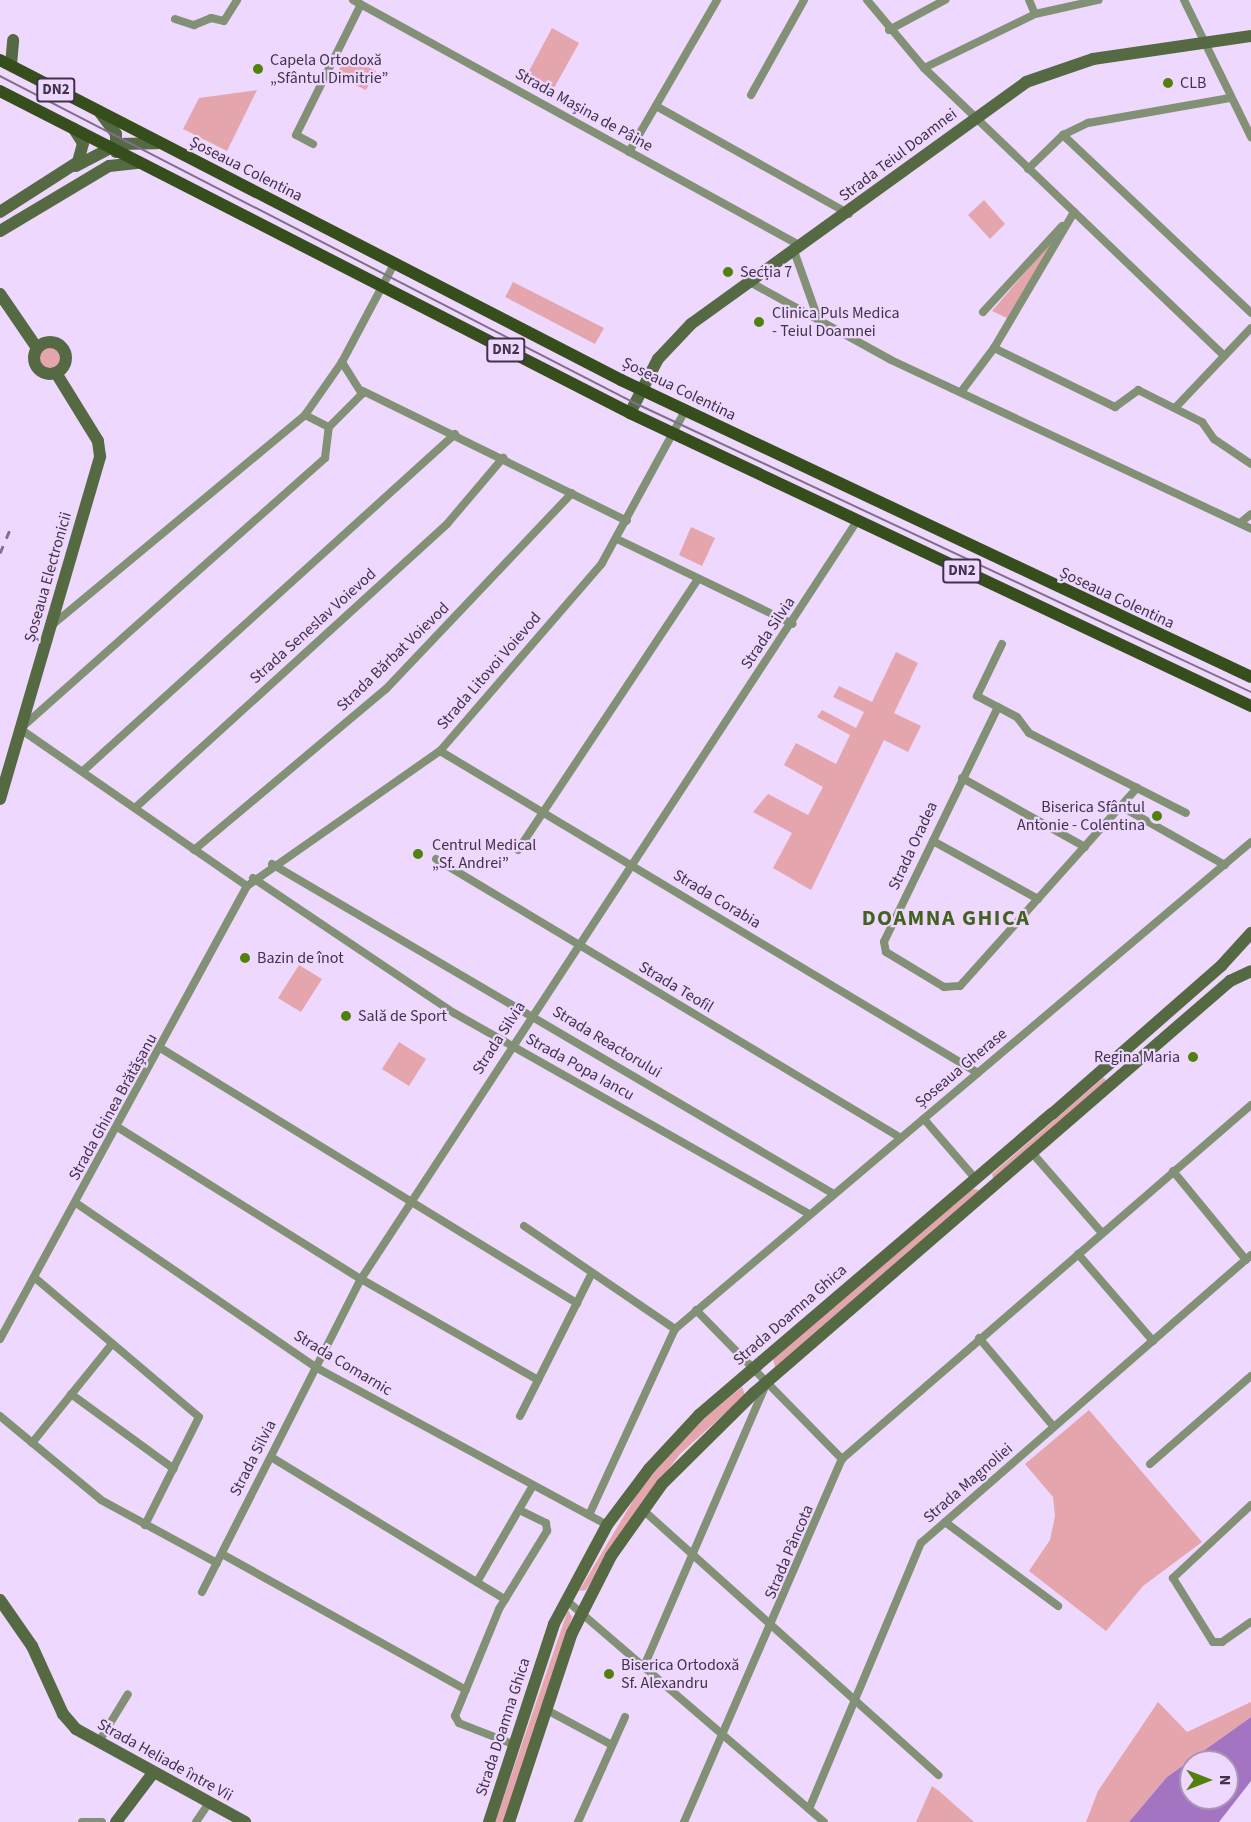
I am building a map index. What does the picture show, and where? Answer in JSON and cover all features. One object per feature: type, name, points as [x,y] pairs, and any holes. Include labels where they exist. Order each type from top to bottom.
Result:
[{"type":"main road","name":"Strada Teiul Doamnei","points":[[630,413],[641,390],[682,332],[748,281],[849,214],[975,117],[1026,82],[1059,68],[1251,36]]},
{"type":"main road","points":[[0,53],[13,40],[5,63]]},
{"type":"main road","name":"Șoseaua Colentina","points":[[5,63],[162,144],[391,269],[685,411],[1251,677]]},
{"type":"main road","name":"DN2","points":[[0,91],[115,147],[382,287],[630,413],[1251,706]]},
{"type":"main road","points":[[101,114],[115,147],[109,166]]},
{"type":"main road","points":[[72,168],[83,147],[74,129]]},
{"type":"main road","points":[[0,212],[72,168],[115,147],[162,144]]},
{"type":"main road","points":[[0,231],[109,166],[144,164]]},
{"type":"main road","points":[[0,294],[37,348],[37,368],[56,373],[65,364],[63,349],[50,342],[37,348]]},
{"type":"main road","name":"Șoseaua Electronicii","points":[[0,799],[100,452],[56,373]]},
{"type":"main road","name":"Strada Doamna Ghica","points":[[489,1822],[566,1600],[607,1525],[678,1435],[1221,966],[1251,933]]},
{"type":"main road","points":[[1221,966],[1251,943]]},
{"type":"main road","points":[[509,1822],[545,1708],[583,1610],[643,1510],[696,1447],[766,1383],[1034,1155],[1251,963]]},
{"type":"main road","points":[[1230,981],[1251,971]]},
{"type":"main road","name":"Strada Heliade între Vii","points":[[0,1600],[32,1646],[63,1714],[98,1743],[245,1822]]},
{"type":"main road","points":[[116,1822],[153,1773]]},
{"type":"street","points":[[175,19],[194,25],[211,18],[224,21],[237,0]]},
{"type":"street","points":[[629,152],[717,0]]},
{"type":"street","points":[[751,95],[804,0]]},
{"type":"street","points":[[867,0],[889,30],[924,68],[1224,356]]},
{"type":"street","points":[[889,30],[945,0]]},
{"type":"street","points":[[1029,0],[1035,14]]},
{"type":"street","points":[[924,68],[1035,14],[1098,0]]},
{"type":"street","points":[[1184,0],[1251,137]]},
{"type":"street","points":[[314,144],[297,135],[357,2]]},
{"type":"street","name":"Strada Mașina de Pâine","points":[[357,2],[629,152],[797,248]]},
{"type":"street","points":[[1028,169],[1063,135],[1088,123],[1230,98]]},
{"type":"street","points":[[656,106],[849,214]]},
{"type":"street","points":[[1063,135],[1251,313]]},
{"type":"street","points":[[983,312],[1074,212]]},
{"type":"street","points":[[961,392],[994,348],[1074,212]]},
{"type":"street","points":[[797,248],[820,324]]},
{"type":"street","points":[[51,627],[305,415],[342,362],[391,269]]},
{"type":"street","points":[[748,281],[820,324],[1251,529]]},
{"type":"street","points":[[1175,408],[1251,328]]},
{"type":"street","points":[[994,348],[1115,407],[1138,390],[1202,422],[1214,439],[1251,464]]},
{"type":"street","points":[[342,362],[363,391],[455,434],[627,521]]},
{"type":"street","points":[[247,886],[20,729],[325,458],[329,427],[363,391]]},
{"type":"street","name":"Strada Litovoi Voievod","points":[[247,886],[253,878],[272,864],[440,751],[617,539],[685,411]]},
{"type":"street","points":[[305,415],[329,427]]},
{"type":"street","points":[[83,771],[455,434]]},
{"type":"street","name":"Strada Seneslav Voievod","points":[[135,808],[447,524],[503,458]]},
{"type":"street","name":"Strada Bărbat Voievod","points":[[194,850],[386,689],[572,493]]},
{"type":"street","points":[[1240,523],[1251,514]]},
{"type":"street","name":"Strada Silvia","points":[[202,1592],[361,1279],[532,1014],[793,624],[857,521]]},
{"type":"street","points":[[617,539],[793,624]]},
{"type":"street","points":[[518,850],[698,579]]},
{"type":"street","points":[[1002,644],[977,696],[1017,717],[1029,733],[1186,813]]},
{"type":"street","name":"Strada Oradea","points":[[999,707],[962,778],[883,947],[944,987],[960,986],[1137,788]]},
{"type":"street","name":"Strada Corabia","points":[[440,751],[978,1073]]},
{"type":"street","points":[[962,778],[1085,847]]},
{"type":"street","points":[[1122,807],[1226,864]]},
{"type":"street","points":[[933,841],[1038,899]]},
{"type":"street","name":"Șoseaua Gherase","points":[[589,1515],[675,1329],[808,1213],[924,1119],[1248,845],[1251,855]]},
{"type":"street","name":"Strada Teofil","points":[[436,859],[578,946],[902,1137]]},
{"type":"street","name":"Strada Reactorului","points":[[272,864],[532,1014],[832,1193]]},
{"type":"street","name":"Strada Popa Iancu","points":[[253,878],[420,992],[808,1213]]},
{"type":"street","name":"Strada Ghinea Brătășanu","points":[[0,1339],[119,1128],[247,886]]},
{"type":"street","points":[[162,1049],[408,1203],[577,1303]]},
{"type":"street","name":"Strada Pâncota","points":[[684,1822],[773,1627],[842,1458],[1251,1105]]},
{"type":"street","points":[[924,1119],[975,1178]]},
{"type":"street","points":[[119,1128],[361,1279],[538,1380]]},
{"type":"street","points":[[1034,1155],[1102,1233]]},
{"type":"street","points":[[1173,1171],[1248,1258]]},
{"type":"street","name":"Strada Comarnic","points":[[76,1203],[317,1368],[532,1487],[607,1525]]},
{"type":"street","points":[[524,1226],[591,1275],[675,1329]]},
{"type":"street","points":[[1078,1254],[1153,1341]]},
{"type":"street","name":"Strada Magnoliei","points":[[809,1809],[921,1543],[1248,1258]]},
{"type":"street","points":[[520,1416],[591,1275]]},
{"type":"street","points":[[34,1277],[199,1417],[145,1525]]},
{"type":"street","points":[[696,1310],[752,1370],[842,1458]]},
{"type":"street","points":[[979,1338],[1054,1427]]},
{"type":"street","points":[[32,1443],[112,1344]]},
{"type":"street","points":[[1150,1464],[1251,1376]]},
{"type":"street","points":[[645,1664],[766,1383]]},
{"type":"street","points":[[71,1395],[174,1469]]},
{"type":"street","points":[[0,1416],[101,1500],[217,1563]]},
{"type":"street","points":[[271,1457],[505,1599]]},
{"type":"street","points":[[477,1582],[532,1487]]},
{"type":"street","points":[[1251,1505],[1174,1573],[1175,1586],[1213,1642],[1222,1642],[1251,1622]]},
{"type":"street","points":[[515,1745],[457,1721],[466,1690],[505,1599],[548,1527],[519,1510]]},
{"type":"street","points":[[643,1510],[855,1703],[938,1775]]},
{"type":"street","points":[[945,1522],[1058,1606]]},
{"type":"street","points":[[222,1554],[466,1690]]},
{"type":"street","points":[[566,1600],[583,1610],[824,1822]]},
{"type":"street","points":[[98,1743],[128,1694]]},
{"type":"street","points":[[545,1708],[612,1745]]},
{"type":"street","points":[[578,1822],[625,1717]]},
{"type":"street","points":[[196,1822],[209,1803]]},
{"type":"street","points":[[82,1822],[102,1822]]},
{"type":"shaded area","points":[[552,28],[579,43],[554,88],[528,73]]},
{"type":"shaded area","points":[[346,56],[376,71],[366,90],[336,76]]},
{"type":"shaded area","points":[[257,90],[227,151],[183,129],[199,98]]},
{"type":"shaded area","points":[[984,200],[1005,224],[990,239],[968,215]]},
{"type":"shaded area","points":[[1057,235],[1007,318],[992,311]]},
{"type":"shaded area","points":[[513,282],[604,328],[595,344],[505,297]]},
{"type":"shaded area","points":[[50,342],[61,347],[66,358],[61,369],[50,374],[39,369],[34,358],[39,347]]},
{"type":"shaded area","points":[[691,527],[715,538],[702,566],[679,555]]},
{"type":"shaded area","points":[[896,652],[918,663],[894,713],[921,726],[908,752],[884,740],[811,890],[773,868],[792,833],[753,812],[768,794],[808,815],[823,787],[784,765],[796,743],[836,764],[850,735],[817,717],[822,710],[856,728],[864,712],[833,697],[839,686],[872,702]]},
{"type":"shaded area","points":[[299,965],[322,979],[301,1012],[278,998]]},
{"type":"shaded area","points":[[399,1042],[426,1059],[409,1086],[382,1069]]},
{"type":"shaded area","points":[[1103,1078],[1108,1081],[994,1181],[992,1174]]},
{"type":"shaded area","points":[[973,1189],[979,1190],[775,1367],[773,1359]]},
{"type":"shaded area","points":[[742,1387],[745,1395],[680,1454],[633,1515],[586,1590],[579,1591],[640,1489],[697,1424]]},
{"type":"shaded area","points":[[1089,1410],[1202,1542],[1143,1586],[1106,1631],[1029,1571],[1050,1540],[1055,1516],[1053,1497],[1025,1464]]},
{"type":"shaded area","points":[[568,1610],[572,1617],[505,1822],[495,1822]]},
{"type":"shaded area","points":[[1158,1702],[1187,1732],[1251,1702],[1251,1717],[1205,1750],[1179,1750],[1179,1768],[1167,1777],[1129,1822],[1086,1822],[1098,1791]]},
{"type":"shaded area","points":[[1251,1717],[1251,1781],[1239,1796],[1239,1750],[1205,1750]]},
{"type":"shaded area","points":[[1179,1768],[1179,1810],[1228,1810],[1219,1822],[1129,1822],[1167,1777]]},
{"type":"shaded area","points":[[932,1786],[939,1791],[974,1822],[916,1822]]},
{"type":"tram line","points":[[0,76],[635,403],[1251,692]]},
{"type":"railway","points":[[0,553],[12,525]]},
{"type":"place","name":"Capela Ortodoxă „Sfântul Dimitrie”","points":[[258,69]]},
{"type":"place","name":"CLB","points":[[1168,83]]},
{"type":"place","name":"Secția 7","points":[[728,272]]},
{"type":"place","name":"Clinica Puls Medica - Teiul Doamnei","points":[[759,322]]},
{"type":"place","name":"Biserica Sfântul Antonie - Colentina","points":[[1157,816]]},
{"type":"place","name":"Centrul Medical „Sf. Andrei”","points":[[418,854]]},
{"type":"place","name":"Bazin de înot","points":[[245,958]]},
{"type":"place","name":"Sală de Sport","points":[[346,1016]]},
{"type":"place","name":"Regina Maria","points":[[1193,1057]]},
{"type":"place","name":"Biserica Ortodoxă Sf. Alexandru","points":[[609,1674]]},
{"type":"district","name":"DOAMNA GHICA","points":[[946,919]]}]
